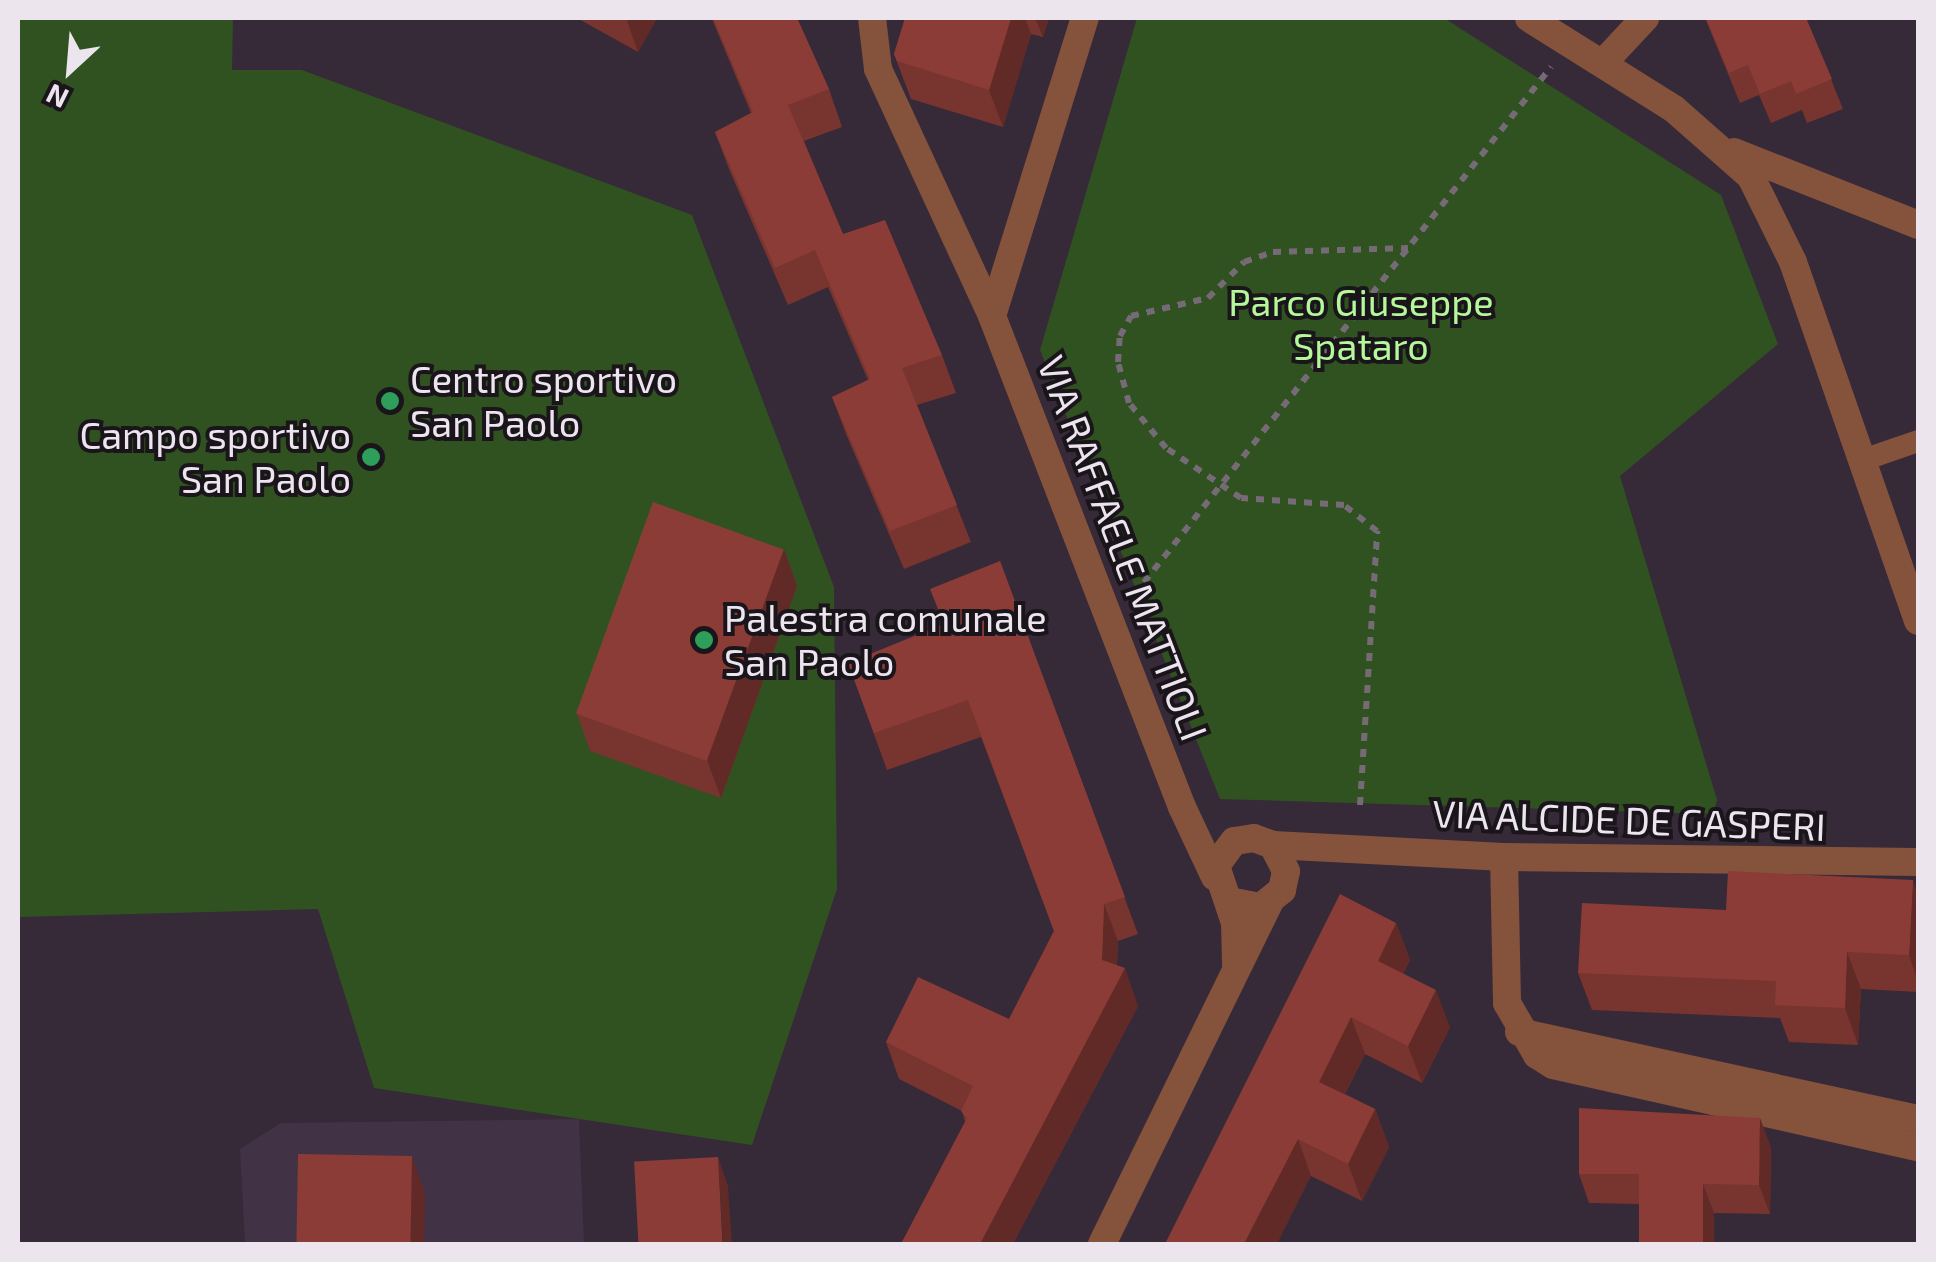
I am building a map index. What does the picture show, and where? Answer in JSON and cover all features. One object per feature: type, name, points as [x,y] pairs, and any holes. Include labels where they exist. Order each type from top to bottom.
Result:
[{"type":"street","name":"VIA RAFFAELE MATTIOLI","points":[[872,18],[878,68],[992,316],[1182,808],[1222,889]]},
{"type":"street","points":[[992,316],[1085,18]]},
{"type":"street","points":[[1529,18],[1602,63],[1724,148],[1751,176],[1793,262],[1918,622]]},
{"type":"street","points":[[1602,63],[1645,18]]},
{"type":"street","points":[[1724,148],[1918,225]]},
{"type":"street","points":[[1182,808],[1234,841]]},
{"type":"street","points":[[1102,1244],[1277,892],[1284,861],[1273,845],[1254,838],[1234,841],[1220,856],[1234,976]]},
{"type":"street","name":"VIA ALCIDE DE GASPERI","points":[[1273,845],[1504,858],[1918,862]]},
{"type":"street","points":[[1222,889],[1245,908],[1277,892],[1313,857],[1337,848]]},
{"type":"street","points":[[1504,858],[1507,1003],[1522,1037],[1854,1118],[1918,1147]]},
{"type":"street","points":[[1854,1118],[1918,1119]]},
{"type":"lane","points":[[1863,460],[1918,441]]},
{"type":"path","points":[[1125,606],[1570,42]]},
{"type":"path","points":[[1360,805],[1378,531],[1344,505],[1241,498],[1220,486],[1146,432],[1129,403],[1118,362],[1130,316],[1208,298],[1244,262],[1273,252],[1408,248]]},
{"type":"shaded area","points":[[579,1119],[584,1244],[245,1244],[240,1149],[281,1123]]},
{"type":"green space","name":"Centro sportivo San Paolo","points":[[18,18],[233,18],[232,70],[302,70],[692,215],[834,587],[837,889],[752,1145],[374,1088],[318,909],[18,917]]},
{"type":"green space","name":"Parco Giuseppe Spataro","points":[[1137,18],[1444,18],[1721,195],[1778,344],[1620,476],[1717,800],[1713,814],[1220,799],[1040,350]]},
{"type":"building","points":[[713,18],[797,18],[829,89],[788,105],[843,234],[885,220],[942,355],[902,368],[957,505],[890,531],[832,397],[870,379],[815,250],[775,268],[715,132],[753,112]]},
{"type":"building","points":[[905,18],[1011,18],[989,90],[897,61],[894,54]]},
{"type":"building","points":[[1706,18],[1806,18],[1832,79],[1796,94],[1791,81],[1760,94],[1748,65],[1729,73]]},
{"type":"building","name":"Palestra comunale San Paolo","points":[[653,502],[784,550],[707,761],[576,713]]},
{"type":"building","points":[[1000,561],[1125,897],[1104,904],[1102,960],[1125,968],[980,1244],[901,1244],[967,1118],[961,1111],[973,1086],[886,1042],[918,977],[1009,1019],[1054,931],[968,700],[874,733],[848,663],[944,624],[930,589]]},
{"type":"building","points":[[1728,871],[1913,880],[1909,955],[1847,952],[1845,1008],[1775,1005],[1776,981],[1578,973],[1582,903],[1726,910]]},
{"type":"building","points":[[1340,894],[1396,923],[1378,961],[1436,990],[1408,1046],[1351,1017],[1319,1082],[1375,1109],[1348,1164],[1298,1139],[1244,1244],[1165,1244]]},
{"type":"building","points":[[1579,1108],[1760,1118],[1759,1185],[1703,1184],[1703,1244],[1639,1244],[1639,1174],[1579,1174]]},
{"type":"building","points":[[298,1154],[412,1156],[410,1244],[296,1244]]},
{"type":"building","points":[[718,1157],[723,1244],[638,1244],[634,1161]]},
{"type":"place","name":"Centro sportivo San Paolo","points":[[390,401]]},
{"type":"place","name":"Campo sportivo San Paolo","points":[[371,457]]},
{"type":"place","name":"Palestra comunale San Paolo","points":[[704,640]]}]
